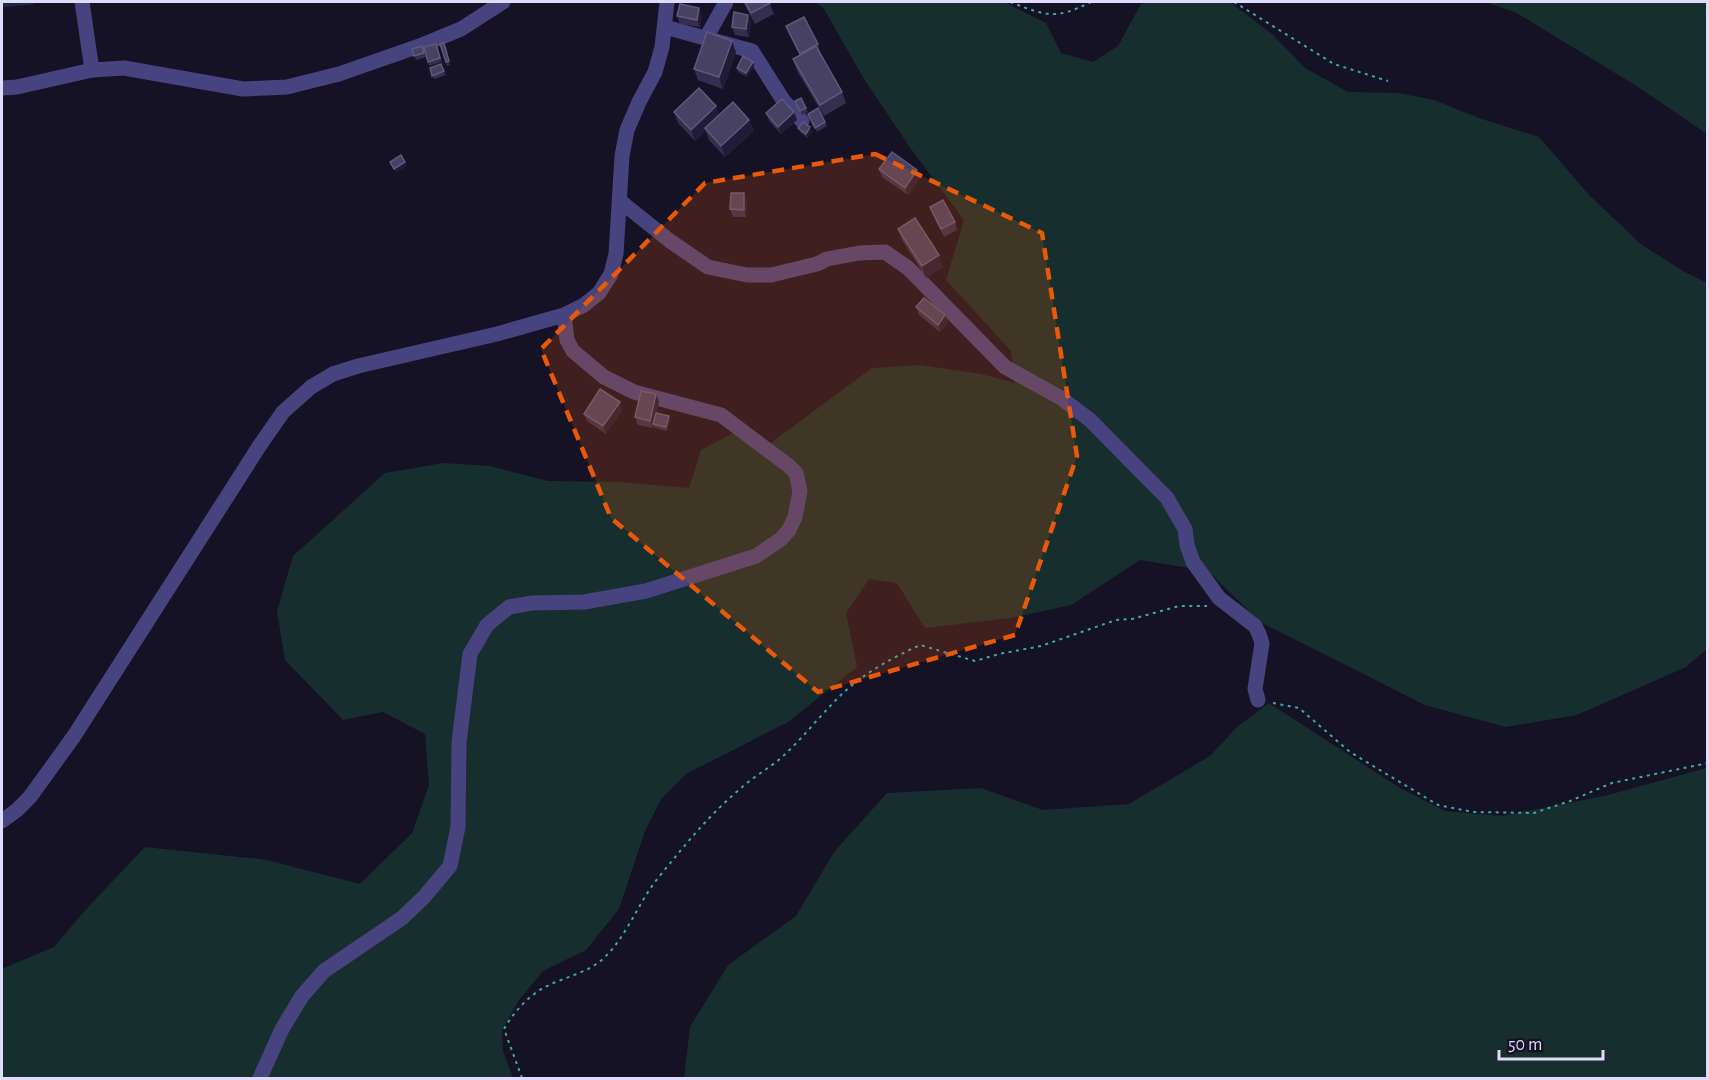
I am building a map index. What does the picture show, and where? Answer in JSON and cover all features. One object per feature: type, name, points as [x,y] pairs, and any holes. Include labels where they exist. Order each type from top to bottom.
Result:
[{"type":"street","points":[[2,88],[17,87],[92,70],[124,68],[243,89],[287,87],[339,74],[431,41],[461,29],[503,2]]},
{"type":"street","points":[[2,821],[30,797],[67,745],[260,445],[283,412],[311,387],[333,374],[358,366],[496,334],[564,315],[584,305],[599,293],[611,274],[616,254],[622,156],[627,130],[655,72],[665,27],[667,2]]},
{"type":"street","points":[[706,38],[726,2]]},
{"type":"street","points":[[83,8],[92,70]]},
{"type":"street","points":[[665,27],[752,51],[783,100],[802,121]]},
{"type":"street","points":[[620,201],[670,241],[708,267],[747,275],[771,275],[817,264],[827,259],[859,253],[885,252],[908,268],[1005,367],[1061,398],[1090,420],[1167,498],[1185,529],[1187,545],[1193,562],[1229,607],[1255,626],[1262,643],[1255,689],[1258,700]]},
{"type":"street","points":[[260,1078],[282,1029],[302,996],[324,971],[402,918],[424,897],[450,866],[458,827],[459,742],[470,654],[487,625],[509,608],[532,603],[584,602],[646,591],[756,556],[781,539],[789,530],[795,517],[800,491],[796,473],[789,466],[721,414],[634,392],[604,377],[573,351],[567,340],[564,315]]},
{"type":"path","points":[[1010,2],[1052,14],[1062,14],[1091,2]]},
{"type":"path","points":[[1234,2],[1334,64],[1388,81]]},
{"type":"path","points":[[522,1078],[504,1029],[521,1006],[543,988],[581,972],[603,959],[617,944],[654,882],[701,824],[742,786],[781,758],[821,718],[837,698],[875,667],[920,645],[975,661],[1041,646],[1116,620],[1132,619],[1179,606],[1229,607]]},
{"type":"path","points":[[1258,700],[1299,708],[1350,752],[1408,788],[1438,805],[1473,812],[1534,813],[1612,783],[1707,763]]},
{"type":"highlighted area","points":[[875,154],[1042,233],[1077,456],[1015,635],[818,692],[611,518],[541,349],[705,183]]},
{"type":"green space","points":[[815,2],[1004,2],[1046,23],[1061,53],[1093,62],[1118,46],[1141,4],[1148,2],[1230,2],[1272,34],[1305,68],[1348,92],[1398,93],[1434,100],[1479,118],[1539,137],[1590,196],[1642,245],[1707,283],[1707,649],[1686,667],[1577,715],[1506,727],[1425,705],[1260,622],[1208,571],[1140,560],[1071,605],[1011,618],[925,628],[897,583],[869,579],[846,613],[857,667],[788,722],[686,774],[661,799],[645,831],[619,909],[586,950],[543,971],[519,1000],[502,1030],[503,1051],[513,1078],[2,1078],[2,969],[54,947],[145,847],[267,860],[360,884],[412,833],[429,785],[425,734],[383,712],[343,720],[285,660],[277,611],[293,556],[385,473],[443,463],[490,466],[548,481],[617,482],[689,488],[701,450],[735,432],[768,445],[872,368],[919,365],[981,374],[1015,383],[1011,351],[946,280],[964,220],[911,149],[864,79],[824,9]]},
{"type":"green space","points":[[1485,2],[1707,2],[1707,134],[1635,85],[1515,12]]},
{"type":"green space","points":[[1269,703],[1400,788],[1445,811],[1502,816],[1608,795],[1707,768],[1707,1078],[684,1078],[690,1027],[728,965],[796,916],[834,852],[887,793],[981,788],[1043,810],[1129,804],[1210,756],[1237,727]]},
{"type":"building","points":[[745,2],[769,2],[770,3],[751,13]]},
{"type":"building","points":[[680,4],[699,8],[697,20],[677,16]]},
{"type":"building","points":[[734,12],[748,15],[746,29],[732,27]]},
{"type":"building","points":[[804,17],[818,44],[800,54],[786,26]]},
{"type":"building","points":[[707,32],[732,41],[719,77],[694,69]]},
{"type":"building","points":[[444,43],[449,61],[446,62],[440,44]]},
{"type":"building","points":[[436,44],[440,58],[428,62],[424,47]]},
{"type":"building","points":[[422,46],[424,53],[414,56],[412,49]]},
{"type":"building","points":[[816,46],[842,92],[820,105],[793,59]]},
{"type":"building","points":[[743,56],[753,62],[746,73],[737,68]]},
{"type":"building","points":[[441,64],[444,71],[432,76],[430,68]]},
{"type":"building","points":[[699,88],[716,106],[691,130],[674,112]]},
{"type":"building","points":[[801,98],[806,108],[800,111],[795,101]]},
{"type":"building","points":[[782,99],[794,112],[778,127],[766,113]]},
{"type":"building","points":[[733,102],[749,120],[721,146],[705,128]]},
{"type":"building","points":[[818,108],[825,122],[815,128],[808,114]]},
{"type":"building","points":[[803,122],[810,127],[806,134],[798,128]]},
{"type":"building","points":[[892,152],[917,170],[905,188],[879,169]]},
{"type":"building","points":[[401,155],[405,162],[394,169],[390,162]]},
{"type":"building","points":[[731,193],[744,193],[744,210],[730,209]]},
{"type":"building","points":[[943,200],[955,222],[941,229],[930,207]]},
{"type":"building","points":[[915,218],[939,255],[922,266],[898,229]]},
{"type":"building","points":[[924,298],[945,315],[938,325],[916,307]]},
{"type":"building","points":[[600,389],[620,402],[603,426],[584,414]]},
{"type":"building","points":[[641,391],[656,394],[650,421],[635,417]]},
{"type":"building","points":[[656,413],[669,416],[666,427],[653,424]]},
{"type":"waterway","points":[[2,5],[32,2]]}]
